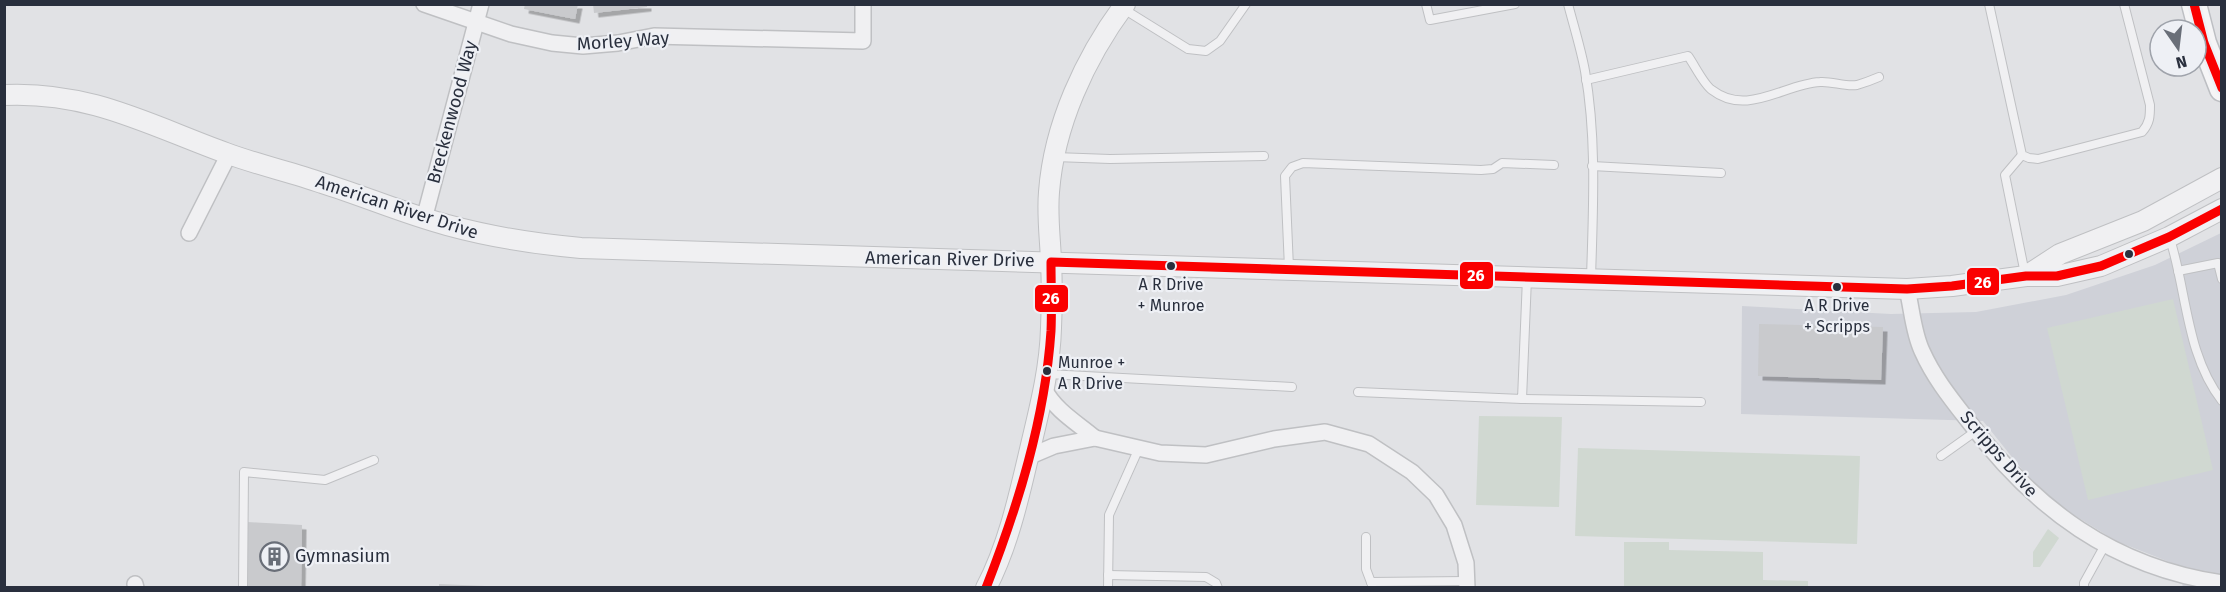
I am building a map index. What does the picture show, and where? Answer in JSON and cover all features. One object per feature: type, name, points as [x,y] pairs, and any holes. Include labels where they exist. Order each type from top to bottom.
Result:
[{"type":"main road","points":[[2194,4],[2204,43],[2222,89]]},
{"type":"street","name":"Morley Way","points":[[424,4],[511,34],[552,43],[583,46],[618,44],[654,36],[862,41],[863,4]]},
{"type":"street","name":"Breckenwood Way","points":[[424,219],[481,4]]},
{"type":"street","points":[[986,588],[1010,525],[1045,381],[1052,331],[1048,217],[1053,157],[1074,92],[1122,6]]},
{"type":"street","name":"American River Drive","points":[[4,95],[39,95],[81,100],[122,111],[229,154],[324,183],[424,219],[485,235],[581,248],[1907,289],[1952,286],[2025,276],[2057,276],[2102,266],[2169,237],[2222,209]]},
{"type":"street","points":[[189,233],[229,154]]},
{"type":"street","name":"American River Drive","points":[[2025,276],[2061,254],[2143,221],[2222,178]]},
{"type":"street","name":"Scripps Drive","points":[[1907,289],[1921,350],[1942,387],[2012,473],[2039,500],[2080,531],[2153,567],[2201,584],[2222,583]]},
{"type":"street","points":[[1045,381],[1052,403],[1058,410],[1095,438]]},
{"type":"street","points":[[1028,457],[1054,446],[1095,438],[1160,453],[1206,455],[1274,439],[1325,432],[1369,444],[1412,472],[1436,495],[1454,525],[1466,563],[1467,584]]},
{"type":"lane","points":[[1122,6],[1188,49],[1206,51],[1220,41],[1246,4]]},
{"type":"lane","points":[[1426,4],[1430,20],[1515,4]]},
{"type":"lane","points":[[1568,4],[1586,80],[1592,166],[1591,278]]},
{"type":"lane","points":[[1989,4],[2022,155]]},
{"type":"lane","points":[[2022,155],[2038,159],[2142,132],[2148,126],[2150,105],[2124,4]]},
{"type":"lane","points":[[1586,80],[1688,56],[1710,90],[1741,101],[1769,98],[1799,86],[1820,82],[1856,85],[1879,77]]},
{"type":"lane","points":[[2022,155],[2005,176],[2025,276]]},
{"type":"lane","points":[[1053,157],[1110,159],[1264,156]]},
{"type":"lane","points":[[1289,270],[1285,176],[1292,167],[1303,163],[1493,170],[1502,163],[1554,165]]},
{"type":"lane","points":[[1592,166],[1721,173]]},
{"type":"lane","points":[[2169,237],[2198,357],[2213,390],[2222,401]]},
{"type":"lane","points":[[2178,271],[2218,263],[2222,279]]},
{"type":"lane","points":[[1522,399],[1527,277]]},
{"type":"lane","points":[[1045,381],[1292,387]]},
{"type":"lane","points":[[1358,392],[1522,399],[1701,402]]},
{"type":"lane","points":[[1941,456],[1976,431]]},
{"type":"lane","points":[[1108,588],[1109,515],[1139,448]]},
{"type":"lane","points":[[243,588],[244,472],[325,480],[374,460]]},
{"type":"lane","points":[[1366,537],[1366,569],[1372,585],[1467,584]]},
{"type":"lane","points":[[2084,588],[2084,583],[2105,545]]},
{"type":"lane","points":[[1108,575],[1206,577],[1216,583],[1218,588]]},
{"type":"shaded area","points":[[2221,233],[2221,587],[2183,587],[2177,565],[2116,541],[2066,510],[2028,477],[1983,421],[1741,414],[1742,306],[1891,314],[1976,312],[2066,295],[2155,265]]},
{"type":"shaded area","points":[[2173,299],[2213,470],[2088,500],[2047,328]]},
{"type":"shaded area","points":[[1479,416],[1562,417],[1559,507],[1476,505]]},
{"type":"shaded area","points":[[1578,448],[1860,456],[1857,544],[1575,536]]},
{"type":"shaded area","points":[[2048,529],[2059,538],[2040,567],[2033,567],[2033,552]]},
{"type":"shaded area","points":[[1624,542],[1669,542],[1669,550],[1763,552],[1763,580],[1808,581],[1808,587],[1624,587]]},
{"type":"building","points":[[525,4],[578,4],[575,19],[524,9]]},
{"type":"building","points":[[593,4],[647,4],[647,7],[594,13]]},
{"type":"building","points":[[1759,324],[1883,327],[1881,380],[1758,376]]},
{"type":"building","name":"Gymnasium","points":[[247,522],[302,525],[301,588],[247,588]]},
{"type":"building","points":[[439,584],[486,586],[486,588],[439,588]]},
{"type":"transit line","name":"26","points":[[2194,4],[2204,43],[2222,88]]},
{"type":"transit line","name":"26","points":[[986,588],[1019,494],[1043,397],[1051,331],[1051,262],[1907,289],[1952,286],[2026,276],[2057,276],[2101,266],[2169,237],[2222,209]]},
{"type":"place","name":"A R Drive + Munroe","points":[[1171,266]]},
{"type":"place","name":"A R Drive + Scripps","points":[[1837,287]]},
{"type":"place","name":"Munroe + A R Drive","points":[[1047,371]]},
{"type":"place","name":"Gymnasium","points":[[274,556]]}]
